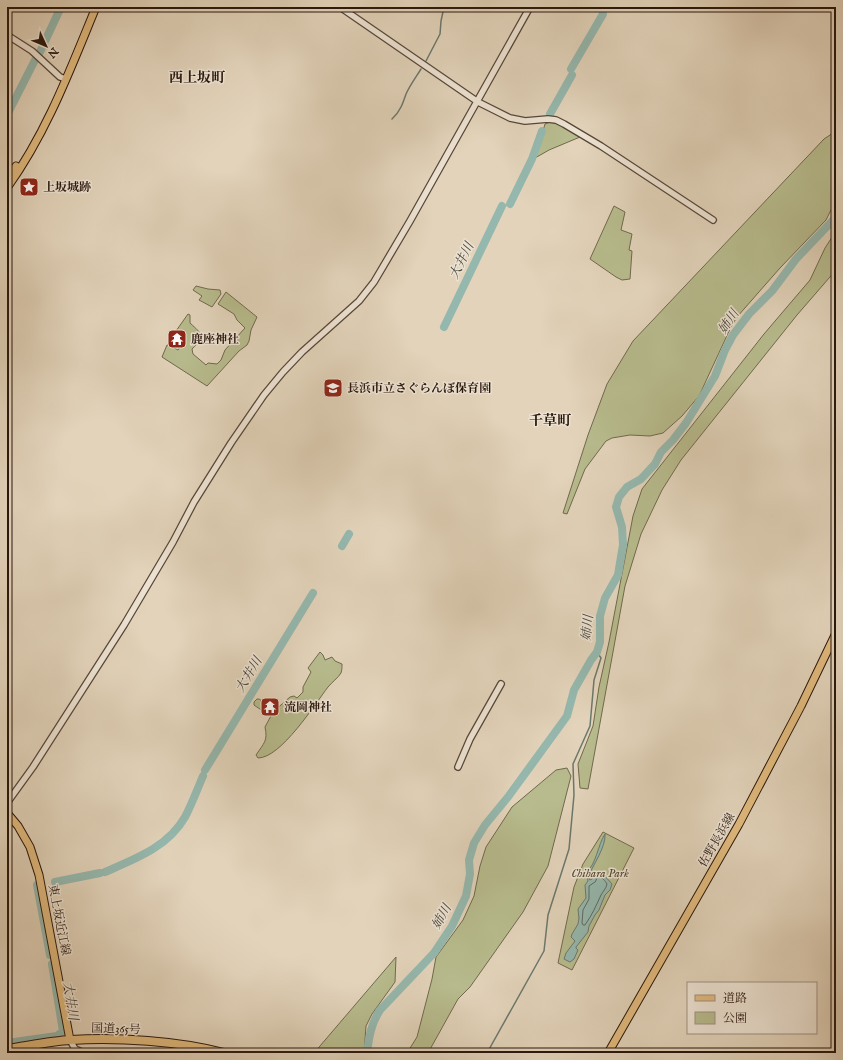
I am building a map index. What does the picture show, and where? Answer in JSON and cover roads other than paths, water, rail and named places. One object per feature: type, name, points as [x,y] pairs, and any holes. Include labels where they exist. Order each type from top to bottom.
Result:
[{"type":"highway","name":"国道365号","points":[[7,1049],[70,1040],[119,1040],[165,1043],[206,1048],[224,1053]]},
{"type":"main road","points":[[7,188],[40,136],[49,118],[92,7]]},
{"type":"main road","points":[[7,179],[34,139],[64,78],[96,7]]},
{"type":"main road","name":"佐野長浜線","points":[[608,1053],[739,824],[801,706],[836,633]]},
{"type":"main road","name":"東上坂近江線","points":[[7,813],[18,826],[30,847],[39,875],[70,1040]]},
{"type":"street","points":[[340,7],[478,102],[510,118],[525,121],[548,119],[556,120],[564,124],[713,220]]},
{"type":"street","points":[[7,803],[33,768],[124,624],[155,574],[194,502],[231,443],[264,395],[302,352],[359,301],[374,282],[478,102],[530,7]]},
{"type":"street","points":[[7,35],[32,51],[64,78]]},
{"type":"street","points":[[458,767],[470,740],[501,684]]},
{"type":"street","points":[[70,1040],[75,1049],[84,1053]]},
{"type":"water","points":[[605,834],[603,845],[588,877],[590,880],[597,873],[603,874],[612,884],[589,926],[588,932],[576,947],[578,950],[574,959],[570,962],[564,959],[566,953],[575,941],[571,937],[578,924],[578,909],[586,898],[585,885],[588,881],[586,872],[595,860],[600,843]]},
{"type":"waterway","points":[[39,54],[61,7]]},
{"type":"waterway","points":[[426,61],[440,34],[444,7]]},
{"type":"waterway","name":"大井川","points":[[571,69],[603,14],[602,9]]},
{"type":"waterway","points":[[7,115],[35,60]]},
{"type":"waterway","points":[[392,119],[399,110],[411,84],[421,69]]},
{"type":"waterway","name":"大井川","points":[[550,114],[572,75]]},
{"type":"waterway","name":"大井川","points":[[510,204],[532,159],[542,131]]},
{"type":"waterway","name":"大井川","points":[[444,327],[502,206]]},
{"type":"waterway","name":"姉川","points":[[367,1053],[374,1020],[380,1010],[434,953],[452,926],[466,896],[470,874],[469,860],[474,843],[485,825],[508,797],[567,716],[574,690],[597,652],[600,642],[600,616],[605,598],[618,575],[623,545],[622,527],[616,507],[619,497],[627,487],[641,479],[655,464],[661,452],[673,440],[686,423],[715,376],[725,350],[733,335],[749,314],[772,291],[796,259],[836,217]]},
{"type":"waterway","name":"大井川","points":[[342,546],[349,534]]},
{"type":"waterway","name":"大井川","points":[[205,770],[313,593]]},
{"type":"waterway","points":[[487,1053],[544,951],[548,915],[569,849],[574,795],[573,764],[590,726],[594,680],[601,658],[597,652]]},
{"type":"waterway","name":"大井川","points":[[105,872],[150,851],[170,836],[185,817],[203,776]]},
{"type":"waterway","name":"大井川","points":[[55,882],[100,873]]},
{"type":"waterway","name":"大井川","points":[[37,885],[50,955]]},
{"type":"waterway","name":"大井川","points":[[7,1043],[57,1036],[63,1031],[52,964]]},
{"type":"place","name":"上坂城跡","points":[[29,187]]},
{"type":"place","name":"鹿座神社","points":[[177,339]]},
{"type":"place","name":"長浜市立さぐらんぼ保育園","points":[[333,388]]},
{"type":"place","name":"流岡神社","points":[[270,707]]},
{"type":"district","name":"西上坂町","points":[[197,78]]},
{"type":"district","name":"千草町","points":[[550,421]]},
{"type":"park label","name":"Chihara Park","points":[[600,873]]}]
